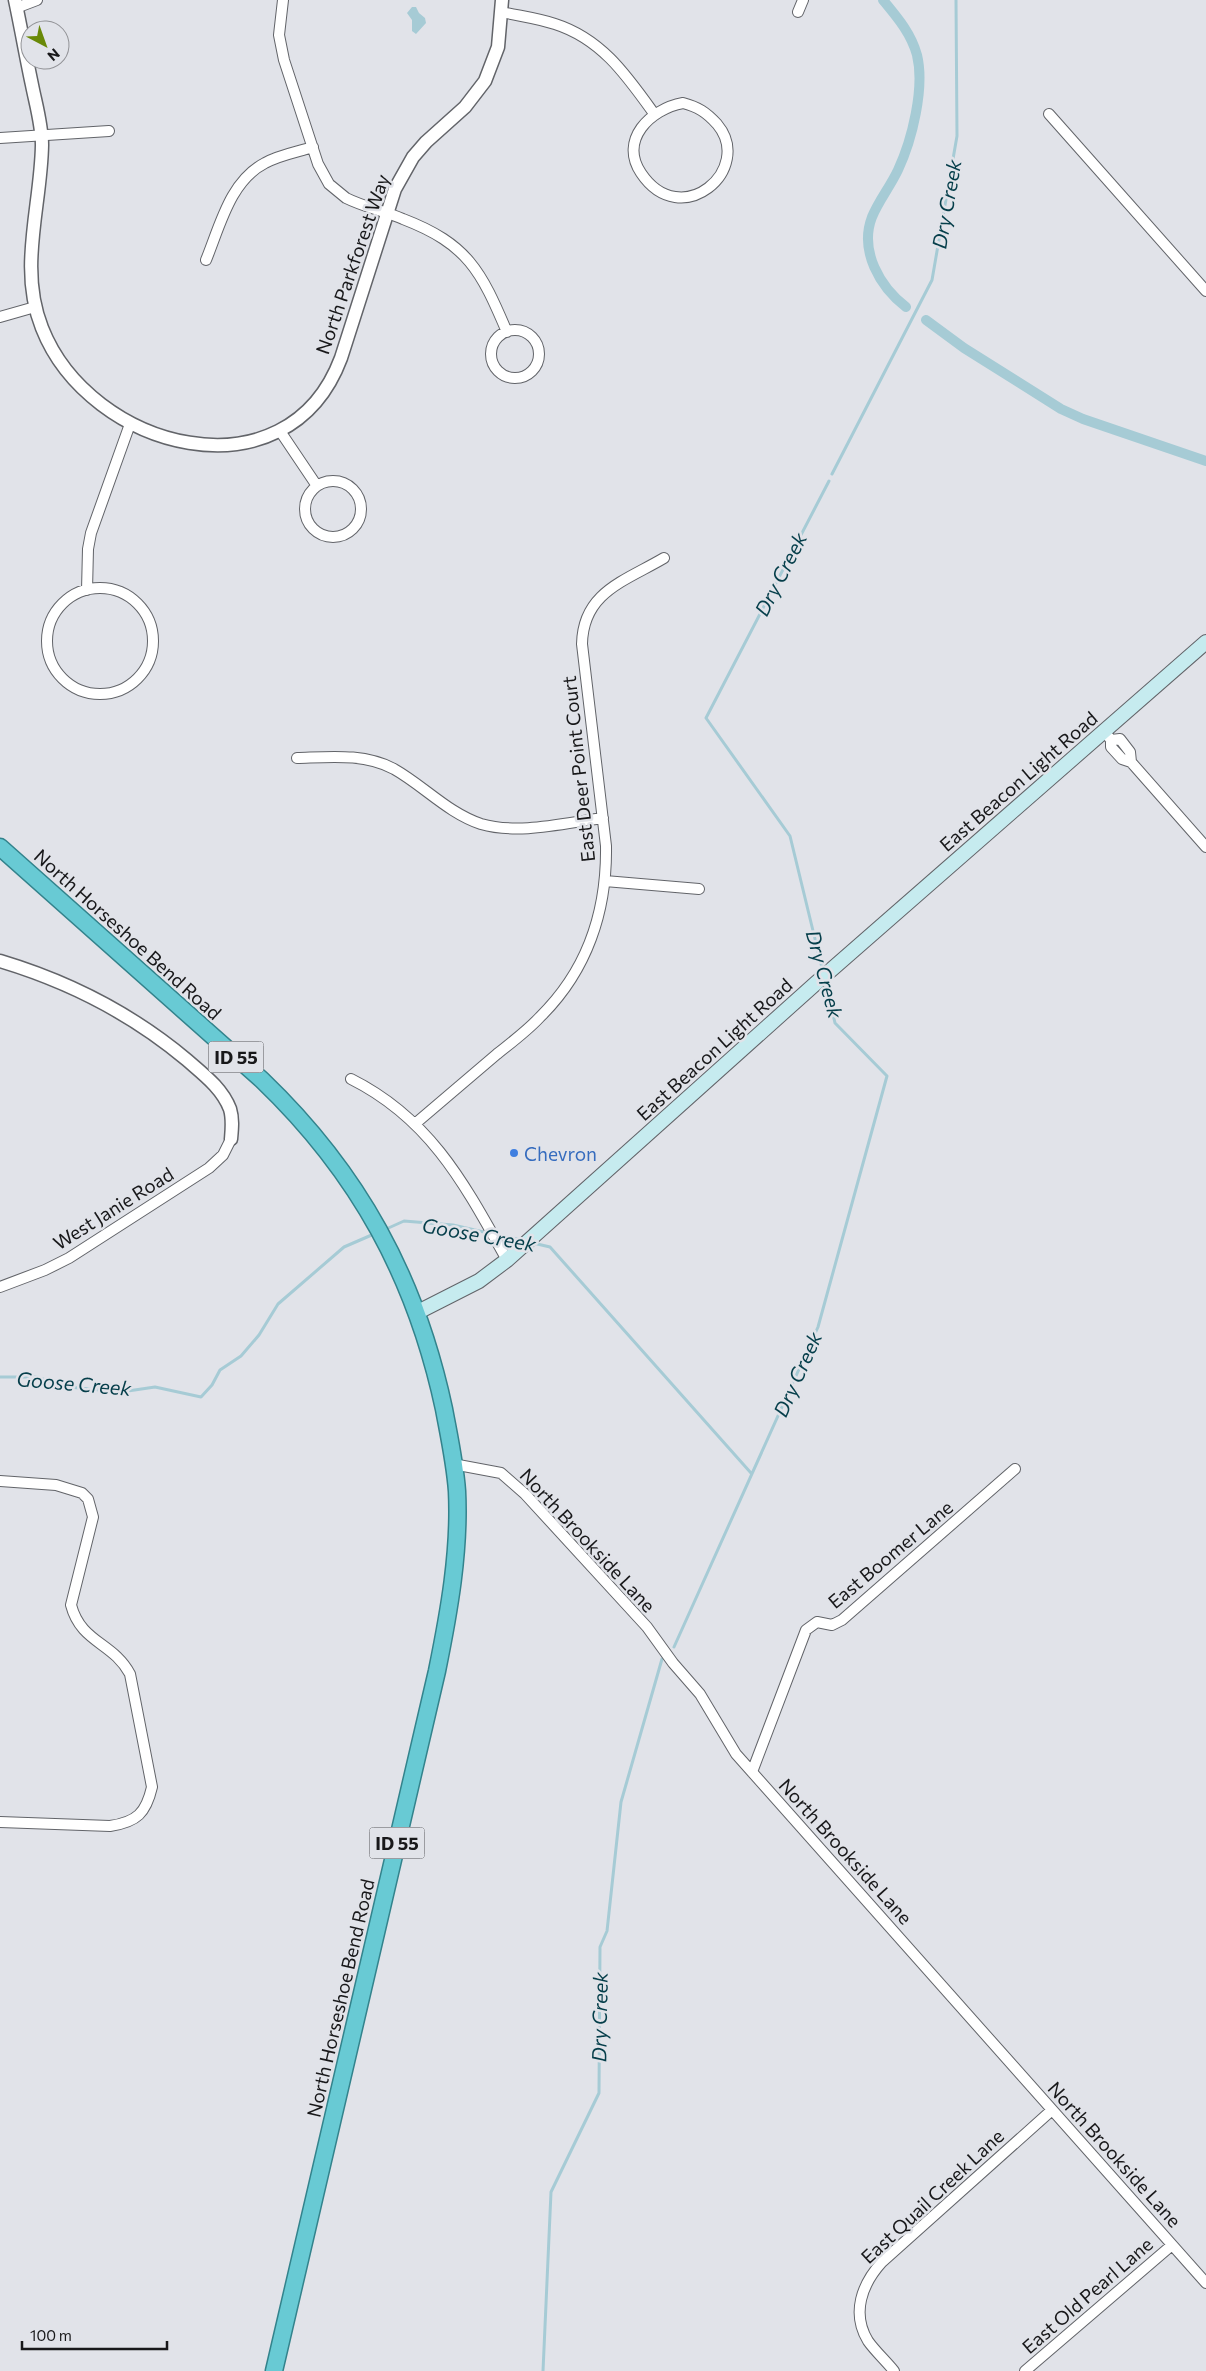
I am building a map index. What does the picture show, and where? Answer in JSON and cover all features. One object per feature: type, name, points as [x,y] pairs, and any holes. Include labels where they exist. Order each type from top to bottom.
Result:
[{"type":"highway","name":"North Horseshoe Bend Road","points":[[0,847],[262,1080],[307,1127],[332,1157],[367,1209],[396,1263],[418,1312],[440,1391],[450,1436],[457,1490],[455,1554],[450,1605],[444,1638],[274,2371]]},
{"type":"main road","name":"East Beacon Light Road","points":[[418,1312],[479,1281],[507,1260],[862,942],[1108,735],[1206,642]]},
{"type":"street","points":[[15,4],[37,0]]},
{"type":"street","points":[[284,0],[280,35],[284,60],[323,175],[337,192],[356,203],[432,231],[463,254],[484,280],[507,332]]},
{"type":"street","points":[[798,12],[802,0]]},
{"type":"street","name":"North Parkforest Way","points":[[15,4],[42,135],[30,262],[35,307],[48,343],[58,361],[82,389],[97,403],[130,424],[165,437],[215,445],[242,444],[280,431],[312,406],[322,395],[337,369],[386,213],[398,181],[413,157],[426,142],[465,107],[485,81],[498,47],[502,6]]},
{"type":"street","points":[[502,6],[555,24],[591,41],[608,54],[622,69],[655,115]]},
{"type":"street","points":[[683,103],[697,106],[709,115],[723,132],[729,147],[727,165],[717,179],[700,193],[686,199],[667,197],[641,173],[634,158],[635,139],[644,124],[655,115],[668,106],[683,103]]},
{"type":"street","points":[[1049,114],[1206,291]]},
{"type":"street","points":[[0,138],[109,131]]},
{"type":"street","points":[[206,260],[231,199],[242,180],[266,162],[313,147]]},
{"type":"street","points":[[0,317],[35,307]]},
{"type":"street","points":[[507,332],[522,332],[529,335],[538,348],[536,364],[526,375],[519,378],[503,375],[493,364],[492,349],[495,341],[507,332]]},
{"type":"street","points":[[87,590],[88,549],[91,533],[130,424]]},
{"type":"street","points":[[280,431],[317,486]]},
{"type":"street","points":[[328,481],[340,481],[350,486],[358,494],[362,505],[359,521],[352,531],[337,538],[322,536],[309,524],[305,513],[309,494],[317,486],[328,481]]},
{"type":"street","name":"East Deer Point Court","points":[[416,1123],[539,1019],[555,1002],[577,970],[587,950],[596,928],[605,880],[606,846],[582,644],[584,620],[596,600],[609,590],[664,558]]},
{"type":"street","points":[[102,588],[118,591],[132,598],[143,610],[150,624],[153,639],[151,654],[145,669],[135,681],[122,690],[107,694],[90,694],[69,684],[53,666],[47,651],[47,635],[51,620],[60,606],[72,596],[87,590],[102,588]]},
{"type":"street","points":[[1108,735],[1111,747],[1116,753],[1122,759],[1131,762],[1206,847]]},
{"type":"street","points":[[297,758],[348,756],[379,762],[406,777],[454,811],[482,824],[496,827],[527,828],[603,818]]},
{"type":"street","points":[[605,880],[699,889]]},
{"type":"street","points":[[0,961],[60,981],[105,1002],[138,1022],[167,1044],[212,1082],[224,1096],[233,1122],[231,1139]]},
{"type":"street","points":[[351,1079],[372,1089],[416,1123],[459,1176],[507,1260]]},
{"type":"street","name":"West Janie Road","points":[[0,1287],[45,1270],[86,1247],[209,1168],[223,1155],[231,1139]]},
{"type":"street","name":"North Brookside Lane","points":[[453,1464],[501,1473],[525,1494],[646,1627],[673,1663],[700,1694],[736,1754],[1206,2283]]},
{"type":"street","name":"East Boomer Lane","points":[[752,1772],[806,1630],[816,1622],[832,1625],[842,1620],[1016,1469]]},
{"type":"street","points":[[0,1481],[56,1485],[82,1493],[88,1499],[93,1517],[71,1605],[74,1618],[80,1627],[124,1662],[130,1674],[152,1787],[148,1804],[138,1817],[123,1824],[110,1826],[0,1822]]},
{"type":"street","name":"East Quail Creek Lane","points":[[894,2371],[868,2340],[860,2318],[860,2297],[869,2276],[882,2262],[1052,2110]]},
{"type":"street","name":"East Old Pearl Lane","points":[[1025,2371],[1172,2245]]},
{"type":"water","points":[[412,7],[416,7],[425,18],[426,23],[416,34],[412,31],[412,20],[407,13]]},
{"type":"waterway","points":[[883,0],[911,40],[917,55],[919,83],[916,114],[908,144],[898,170],[872,217],[868,243],[870,255],[880,279],[906,307]]},
{"type":"waterway","name":"Dry Creek","points":[[832,474],[932,280],[957,136],[956,0]]},
{"type":"waterway","points":[[926,320],[964,348],[1061,409],[1083,419],[1206,461]]},
{"type":"waterway","name":"Dry Creek","points":[[823,972],[790,836],[706,718],[829,481]]},
{"type":"waterway","name":"Dry Creek","points":[[674,1647],[818,1327],[887,1076],[835,1023],[825,980]]},
{"type":"waterway","name":"Goose Creek","points":[[384,1230],[404,1221],[453,1225],[488,1233]]},
{"type":"waterway","name":"Goose Creek","points":[[0,1377],[36,1377],[69,1387],[121,1392],[155,1387],[201,1397],[212,1385],[220,1370],[241,1356],[259,1335],[278,1304],[344,1247],[374,1234]]},
{"type":"waterway","name":"Goose Creek","points":[[497,1235],[522,1240]]},
{"type":"waterway","name":"Goose Creek","points":[[533,1243],[550,1247],[751,1473]]},
{"type":"waterway","name":"Dry Creek","points":[[543,2371],[551,2192],[599,2093],[600,1947],[607,1931],[621,1802],[662,1659]]},
{"type":"place","name":"Chevron","points":[[514,1153]]}]
